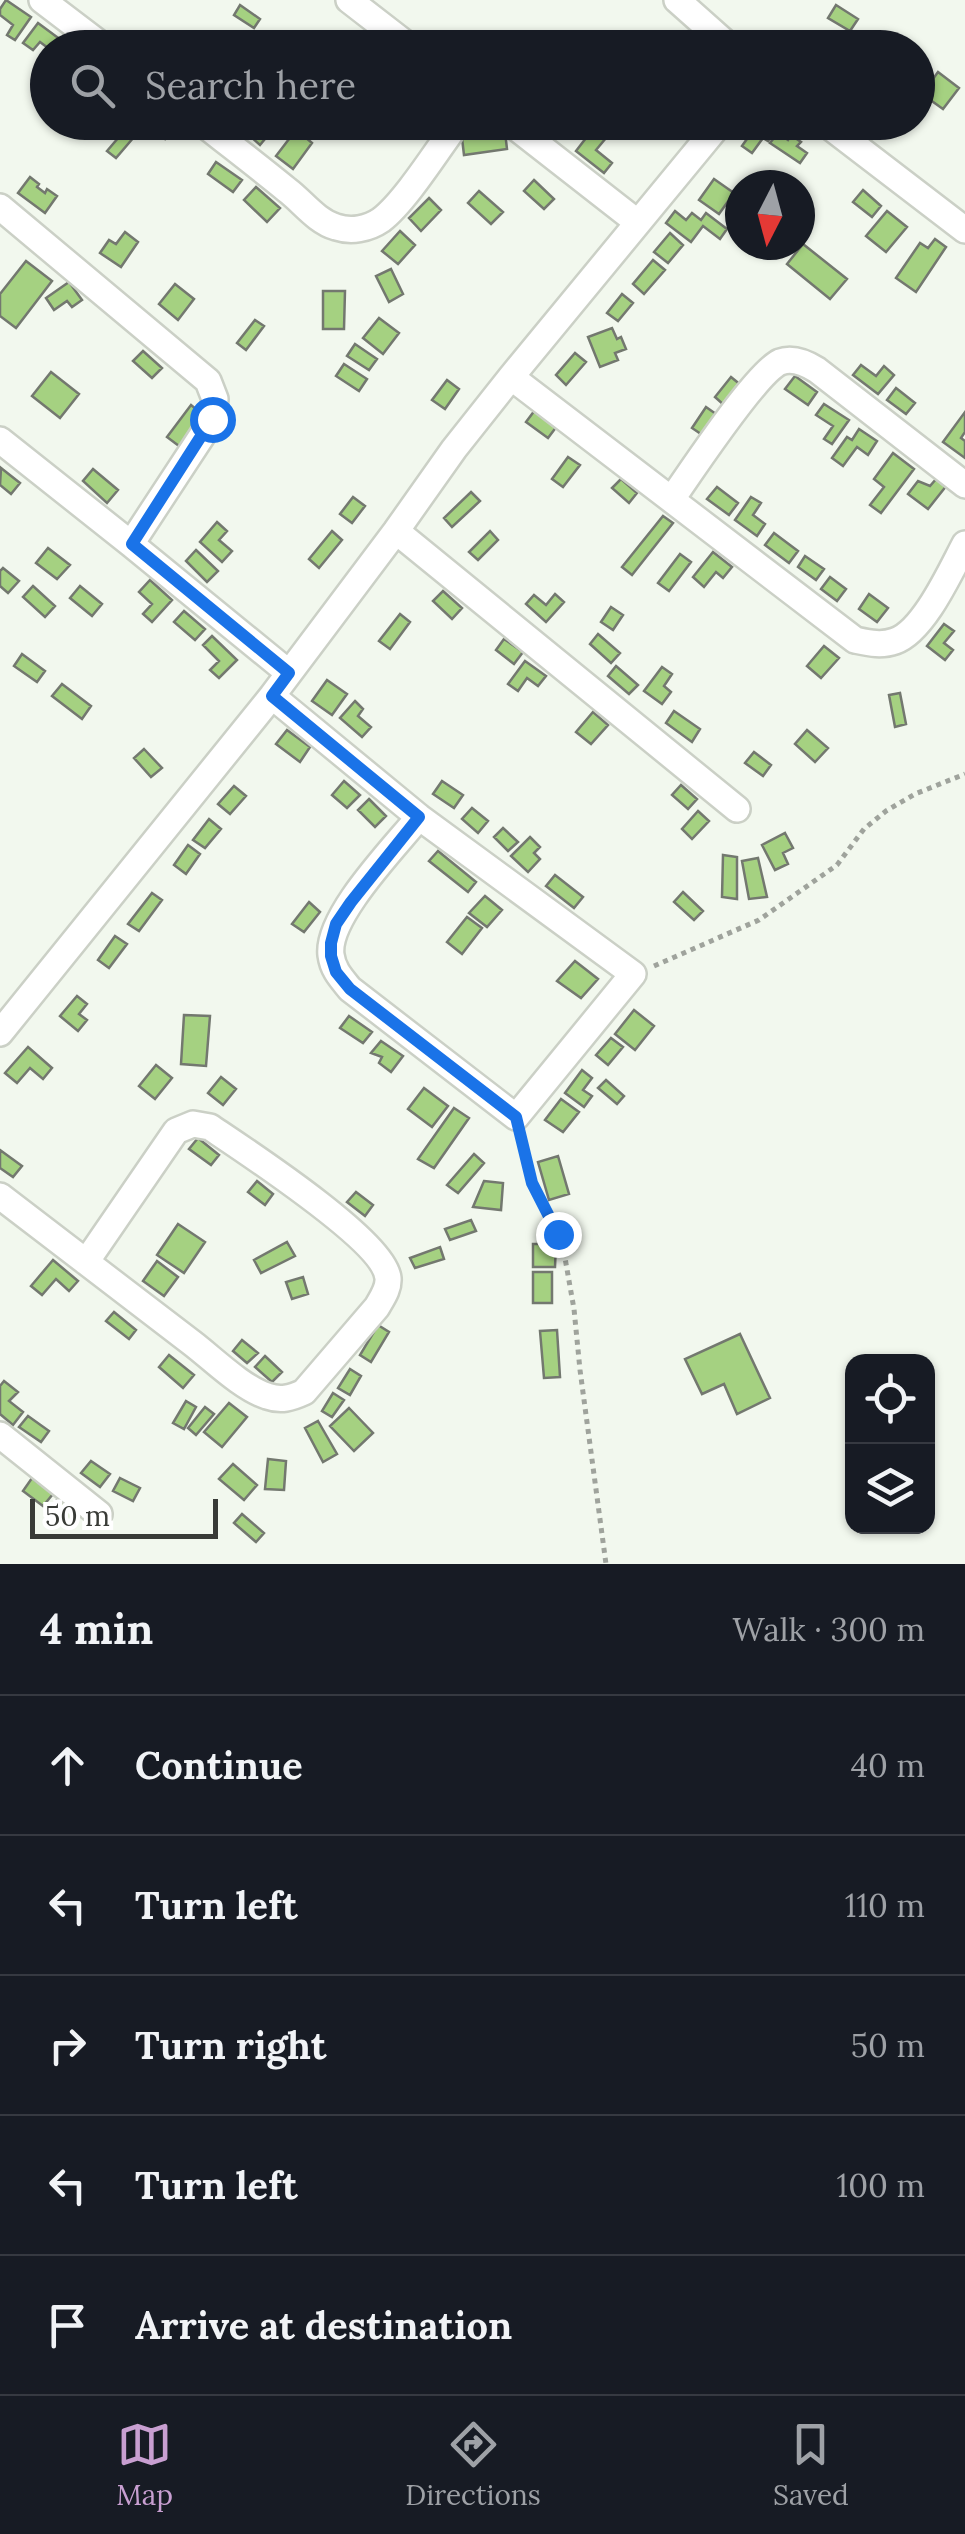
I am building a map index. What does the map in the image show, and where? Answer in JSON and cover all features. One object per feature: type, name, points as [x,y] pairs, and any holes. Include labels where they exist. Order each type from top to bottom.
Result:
[{"type":"street","points":[[42,0],[81,30]]},
{"type":"street","points":[[349,0],[388,30]]},
{"type":"street","points":[[677,0],[711,30]]},
{"type":"street","points":[[225,140],[322,221],[352,230],[367,228],[382,219],[444,140]]},
{"type":"street","points":[[532,140],[637,222]]},
{"type":"street","points":[[0,1034],[272,696],[510,377],[706,140]]},
{"type":"street","points":[[850,140],[960,217]]},
{"type":"street","points":[[0,207],[208,380],[216,399],[212,419],[132,544]]},
{"type":"street","points":[[672,500],[764,375],[778,363],[791,360],[817,370],[965,485]]},
{"type":"street","points":[[510,377],[855,640],[875,645],[896,641],[911,631],[939,594],[965,544]]},
{"type":"street","points":[[0,440],[289,673]]},
{"type":"street","points":[[396,530],[737,809]]},
{"type":"street","points":[[272,696],[419,817],[633,974],[516,1117],[350,989],[336,972],[331,956],[336,924],[419,817]]},
{"type":"street","points":[[0,1196],[86,1262],[256,1392],[271,1398],[288,1400],[304,1392],[376,1306],[386,1291],[388,1276],[382,1262],[330,1210],[210,1127],[193,1124],[176,1132],[86,1262]]},
{"type":"street","points":[[0,1435],[99,1514]]},
{"type":"path","points":[[633,974],[759,920],[837,865],[864,829],[886,811],[915,794],[965,774]]},
{"type":"path","points":[[516,1117],[532,1183],[558,1234],[565,1258],[606,1564]]},
{"type":"building","points":[[6,0],[31,17],[15,40],[7,35],[13,25],[0,15]]},
{"type":"building","points":[[240,5],[260,19],[254,28],[234,15]]},
{"type":"building","points":[[836,5],[858,19],[848,30],[828,18]]},
{"type":"building","points":[[938,72],[959,88],[943,109],[935,103]]},
{"type":"building","points":[[116,140],[131,140],[116,158],[107,151]]},
{"type":"building","points":[[288,140],[312,143],[293,169],[276,156]]},
{"type":"building","points":[[462,140],[506,140],[507,149],[464,155]]},
{"type":"building","points":[[584,140],[604,140],[596,150],[612,163],[604,173],[576,151]]},
{"type":"building","points":[[746,140],[762,140],[752,153],[742,146]]},
{"type":"building","points":[[798,140],[801,142],[797,146],[807,153],[800,163],[770,143]]},
{"type":"building","points":[[216,162],[242,180],[233,192],[208,174]]},
{"type":"building","points":[[30,177],[45,193],[47,189],[57,196],[45,213],[18,193]]},
{"type":"building","points":[[714,179],[725,187],[725,206],[719,214],[699,200]]},
{"type":"building","points":[[534,180],[554,199],[544,209],[524,191]]},
{"type":"building","points":[[256,187],[280,208],[267,222],[244,200]]},
{"type":"building","points":[[863,190],[881,206],[872,217],[853,202]]},
{"type":"building","points":[[479,191],[503,212],[491,224],[468,203]]},
{"type":"building","points":[[429,198],[441,210],[421,231],[409,218]]},
{"type":"building","points":[[675,211],[686,220],[692,213],[701,220],[706,213],[725,227],[725,232],[720,239],[703,226],[691,242],[666,223]]},
{"type":"building","points":[[887,211],[907,227],[886,252],[866,236]]},
{"type":"building","points":[[400,231],[415,245],[398,264],[382,251]]},
{"type":"building","points":[[125,232],[138,242],[121,267],[100,253],[109,240],[116,244]]},
{"type":"building","points":[[670,233],[683,245],[668,263],[654,252]]},
{"type":"building","points":[[935,239],[946,247],[916,292],[896,278],[920,243],[928,248]]},
{"type":"building","points":[[815,254],[847,279],[830,299],[787,264],[790,260],[815,260]]},
{"type":"building","points":[[653,260],[665,270],[644,294],[633,284]]},
{"type":"building","points":[[26,261],[52,281],[16,328],[0,316],[0,294]]},
{"type":"building","points":[[391,269],[403,294],[389,302],[376,276]]},
{"type":"building","points":[[69,282],[82,300],[72,307],[67,301],[54,310],[46,298]]},
{"type":"building","points":[[175,284],[194,299],[178,320],[159,304]]},
{"type":"building","points":[[323,291],[345,291],[344,329],[323,329]]},
{"type":"building","points":[[622,294],[633,303],[618,321],[607,313]]},
{"type":"building","points":[[379,318],[399,333],[383,354],[363,338]]},
{"type":"building","points":[[255,320],[264,326],[246,350],[237,343]]},
{"type":"building","points":[[612,328],[626,349],[615,353],[618,360],[600,367],[588,337]]},
{"type":"building","points":[[355,344],[377,359],[369,370],[347,356]]},
{"type":"building","points":[[143,351],[162,368],[152,378],[133,361]]},
{"type":"building","points":[[575,353],[586,362],[566,385],[556,375]]},
{"type":"building","points":[[344,364],[367,379],[359,391],[336,376]]},
{"type":"building","points":[[861,365],[876,376],[884,366],[894,375],[878,394],[853,375]]},
{"type":"building","points":[[51,372],[79,394],[60,418],[32,396]]},
{"type":"building","points":[[795,376],[817,392],[808,405],[785,389]]},
{"type":"building","points":[[731,377],[742,386],[725,406],[715,397]]},
{"type":"building","points":[[447,380],[459,389],[445,409],[432,400]]},
{"type":"building","points":[[896,388],[915,403],[906,414],[887,400]]},
{"type":"building","points":[[824,404],[849,420],[832,444],[824,439],[833,426],[816,415]]},
{"type":"building","points":[[191,405],[203,415],[179,446],[167,437]]},
{"type":"building","points":[[706,407],[716,414],[701,434],[692,428]]},
{"type":"building","points":[[535,410],[557,426],[548,438],[526,422]]},
{"type":"building","points":[[965,412],[965,432],[961,438],[965,441],[965,458],[943,442]]},
{"type":"building","points":[[859,429],[877,441],[868,455],[857,447],[843,466],[832,458],[847,437],[852,440]]},
{"type":"building","points":[[893,453],[914,469],[881,513],[870,505],[884,487],[874,479]]},
{"type":"building","points":[[568,457],[580,465],[563,487],[552,479]]},
{"type":"building","points":[[1,468],[20,483],[11,494],[0,485]]},
{"type":"building","points":[[93,469],[118,490],[107,503],[83,481]]},
{"type":"building","points":[[937,478],[947,485],[928,509],[908,494],[918,481],[930,486]]},
{"type":"building","points":[[621,479],[637,493],[629,503],[612,488]]},
{"type":"building","points":[[717,487],[738,503],[729,515],[707,499]]},
{"type":"building","points":[[471,492],[480,501],[452,527],[444,518]]},
{"type":"building","points":[[353,497],[365,506],[352,523],[340,514]]},
{"type":"building","points":[[751,497],[761,503],[753,515],[765,524],[757,536],[735,520]]},
{"type":"building","points":[[663,516],[673,523],[632,575],[622,567]]},
{"type":"building","points":[[217,522],[227,531],[219,540],[232,551],[222,562],[200,542]]},
{"type":"building","points":[[332,531],[342,540],[319,568],[309,559]]},
{"type":"building","points":[[490,531],[498,540],[478,560],[469,552]]},
{"type":"building","points":[[774,533],[798,551],[789,563],[765,545]]},
{"type":"building","points":[[48,548],[70,565],[57,579],[36,563]]},
{"type":"building","points":[[196,550],[218,571],[207,582],[186,561]]},
{"type":"building","points":[[713,552],[732,567],[723,578],[716,572],[704,587],[693,577]]},
{"type":"building","points":[[680,554],[691,562],[669,591],[658,583]]},
{"type":"building","points":[[805,556],[824,569],[816,580],[798,567]]},
{"type":"building","points":[[3,568],[19,581],[8,593],[0,586]]},
{"type":"building","points":[[830,577],[846,589],[837,601],[821,589]]},
{"type":"building","points":[[150,580],[172,600],[152,622],[143,614],[152,604],[139,592]]},
{"type":"building","points":[[33,586],[55,606],[45,617],[23,597]]},
{"type":"building","points":[[80,586],[102,604],[92,616],[70,598]]},
{"type":"building","points":[[443,591],[462,608],[452,619],[433,601]]},
{"type":"building","points":[[555,594],[564,602],[546,622],[526,604],[534,595],[546,605]]},
{"type":"building","points":[[869,594],[888,608],[877,622],[859,609]]},
{"type":"building","points":[[611,607],[623,615],[613,630],[601,622]]},
{"type":"building","points":[[184,611],[205,629],[195,640],[174,622]]},
{"type":"building","points":[[400,614],[410,622],[390,649],[379,641]]},
{"type":"building","points":[[944,624],[954,631],[944,643],[953,650],[945,660],[927,646]]},
{"type":"building","points":[[598,634],[620,653],[611,663],[590,644]]},
{"type":"building","points":[[212,636],[237,660],[219,678],[210,670],[219,661],[203,645]]},
{"type":"building","points":[[504,639],[523,652],[514,664],[496,650]]},
{"type":"building","points":[[824,646],[839,658],[821,678],[807,666]]},
{"type":"building","points":[[22,654],[45,671],[37,682],[14,666]]},
{"type":"building","points":[[525,661],[546,676],[538,686],[527,678],[518,691],[508,684]]},
{"type":"building","points":[[616,666],[638,685],[629,694],[608,676]]},
{"type":"building","points":[[662,667],[672,674],[664,686],[671,692],[662,704],[644,691]]},
{"type":"building","points":[[327,680],[347,694],[332,715],[312,701]]},
{"type":"building","points":[[62,684],[91,706],[82,719],[52,696]]},
{"type":"building","points":[[900,693],[906,724],[895,727],[889,695]]},
{"type":"building","points":[[355,701],[363,709],[358,716],[371,727],[362,737],[340,718]]},
{"type":"building","points":[[674,711],[700,729],[692,742],[666,723]]},
{"type":"building","points":[[593,712],[608,725],[591,744],[576,732]]},
{"type":"building","points":[[287,730],[310,747],[300,762],[276,744]]},
{"type":"building","points":[[807,730],[828,748],[815,762],[795,744]]},
{"type":"building","points":[[144,749],[162,768],[151,777],[134,758]]},
{"type":"building","points":[[754,752],[771,765],[763,776],[745,763]]},
{"type":"building","points":[[344,781],[360,795],[347,808],[332,795]]},
{"type":"building","points":[[442,781],[463,795],[454,808],[433,794]]},
{"type":"building","points":[[681,785],[697,799],[688,809],[672,795]]},
{"type":"building","points":[[234,786],[246,796],[230,814],[218,804]]},
{"type":"building","points":[[369,799],[386,816],[375,827],[358,810]]},
{"type":"building","points":[[472,808],[488,821],[478,833],[462,819]]},
{"type":"building","points":[[698,811],[709,821],[692,839],[682,829]]},
{"type":"building","points":[[209,819],[221,829],[205,848],[193,840]]},
{"type":"building","points":[[503,828],[518,842],[508,851],[494,837]]},
{"type":"building","points":[[785,833],[793,848],[783,853],[788,864],[775,870],[762,845]]},
{"type":"building","points":[[530,837],[540,847],[534,853],[540,859],[528,872],[511,856]]},
{"type":"building","points":[[188,845],[200,854],[186,874],[174,865]]},
{"type":"building","points":[[438,851],[476,882],[468,892],[429,861]]},
{"type":"building","points":[[723,855],[737,857],[737,899],[722,897]]},
{"type":"building","points":[[758,858],[767,897],[749,899],[742,861]]},
{"type":"building","points":[[555,875],[583,897],[574,908],[546,886]]},
{"type":"building","points":[[683,892],[703,911],[694,920],[674,902]]},
{"type":"building","points":[[152,893],[162,900],[139,931],[128,924]]},
{"type":"building","points":[[485,896],[502,910],[487,927],[469,913]]},
{"type":"building","points":[[309,902],[320,912],[304,932],[292,924]]},
{"type":"building","points":[[467,917],[482,928],[462,954],[447,942]]},
{"type":"building","points":[[115,936],[127,944],[109,968],[98,960]]},
{"type":"building","points":[[575,961],[598,979],[581,998],[557,981]]},
{"type":"building","points":[[77,996],[87,1004],[79,1014],[87,1020],[78,1031],[60,1016]]},
{"type":"building","points":[[634,1010],[654,1026],[635,1050],[615,1034]]},
{"type":"building","points":[[184,1015],[210,1016],[206,1066],[181,1064]]},
{"type":"building","points":[[349,1016],[372,1032],[363,1043],[340,1028]]},
{"type":"building","points":[[611,1038],[623,1047],[608,1065],[596,1055]]},
{"type":"building","points":[[381,1041],[403,1056],[391,1072],[379,1063],[382,1057],[371,1053]]},
{"type":"building","points":[[28,1047],[52,1068],[43,1079],[30,1068],[17,1083],[5,1073]]},
{"type":"building","points":[[156,1065],[172,1078],[155,1099],[139,1086]]},
{"type":"building","points":[[582,1070],[592,1078],[583,1090],[592,1096],[584,1107],[565,1093]]},
{"type":"building","points":[[221,1077],[236,1089],[223,1105],[208,1093]]},
{"type":"building","points":[[606,1080],[624,1096],[617,1104],[598,1088]]},
{"type":"building","points":[[424,1088],[448,1106],[432,1127],[408,1109]]},
{"type":"building","points":[[561,1099],[579,1112],[563,1132],[545,1120]]},
{"type":"building","points":[[454,1108],[469,1118],[434,1168],[418,1159]]},
{"type":"building","points":[[198,1138],[219,1155],[211,1165],[189,1149]]},
{"type":"building","points":[[0,1150],[22,1166],[13,1177],[0,1168]]},
{"type":"building","points":[[474,1154],[484,1163],[458,1193],[447,1185]]},
{"type":"building","points":[[558,1156],[569,1194],[549,1200],[538,1162]]},
{"type":"building","points":[[257,1181],[273,1194],[265,1205],[248,1192]]},
{"type":"building","points":[[484,1181],[503,1183],[501,1210],[473,1207]]},
{"type":"building","points":[[356,1192],[373,1205],[365,1216],[347,1202]]},
{"type":"building","points":[[471,1220],[476,1231],[450,1240],[445,1229]]},
{"type":"building","points":[[178,1224],[205,1242],[184,1273],[157,1255]]},
{"type":"building","points":[[287,1242],[295,1256],[261,1273],[254,1260]]},
{"type":"building","points":[[533,1244],[556,1244],[555,1267],[533,1267]]},
{"type":"building","points":[[440,1247],[444,1259],[415,1268],[410,1258]]},
{"type":"building","points":[[53,1260],[78,1281],[69,1291],[56,1279],[42,1295],[31,1286]]},
{"type":"building","points":[[157,1261],[178,1277],[164,1296],[143,1281]]},
{"type":"building","points":[[533,1272],[552,1272],[552,1303],[533,1303]]},
{"type":"building","points":[[303,1277],[308,1294],[292,1299],[286,1282]]},
{"type":"building","points":[[114,1312],[136,1330],[129,1339],[106,1321]]},
{"type":"building","points":[[378,1325],[389,1332],[371,1362],[360,1355]]},
{"type":"building","points":[[557,1330],[560,1377],[544,1378],[540,1331]]},
{"type":"building","points":[[740,1334],[770,1398],[737,1414],[724,1384],[702,1394],[685,1359]]},
{"type":"building","points":[[242,1340],[258,1353],[247,1363],[233,1351]]},
{"type":"building","points":[[169,1355],[194,1375],[183,1388],[159,1367]]},
{"type":"building","points":[[265,1356],[282,1372],[272,1382],[255,1367]]},
{"type":"building","points":[[350,1369],[361,1376],[350,1395],[338,1388]]},
{"type":"building","points":[[4,1381],[18,1392],[9,1401],[23,1412],[13,1425],[0,1414],[0,1386]]},
{"type":"building","points":[[333,1393],[344,1400],[332,1417],[322,1411]]},
{"type":"building","points":[[186,1401],[196,1407],[184,1429],[173,1423]]},
{"type":"building","points":[[229,1403],[247,1417],[222,1447],[204,1432]]},
{"type":"building","points":[[205,1407],[214,1414],[196,1435],[188,1428]]},
{"type":"building","points":[[349,1408],[373,1433],[354,1451],[330,1426]]},
{"type":"building","points":[[28,1416],[49,1431],[41,1442],[19,1427]]},
{"type":"building","points":[[318,1421],[337,1454],[323,1462],[305,1428]]},
{"type":"building","points":[[268,1459],[286,1461],[284,1490],[265,1489]]},
{"type":"building","points":[[91,1461],[110,1474],[100,1487],[81,1473]]},
{"type":"building","points":[[233,1464],[257,1485],[244,1500],[219,1479]]},
{"type":"building","points":[[32,1478],[53,1494],[43,1506],[23,1491]]},
{"type":"building","points":[[120,1478],[140,1488],[133,1501],[113,1491]]},
{"type":"building","points":[[59,1497],[80,1514],[70,1527],[49,1510]]},
{"type":"building","points":[[242,1514],[264,1533],[256,1542],[234,1523]]},
{"type":"route","points":[[212,419],[132,544],[289,673],[272,696],[419,817],[336,924],[331,943],[336,972],[350,989],[516,1117],[532,1183],[558,1234]]}]
